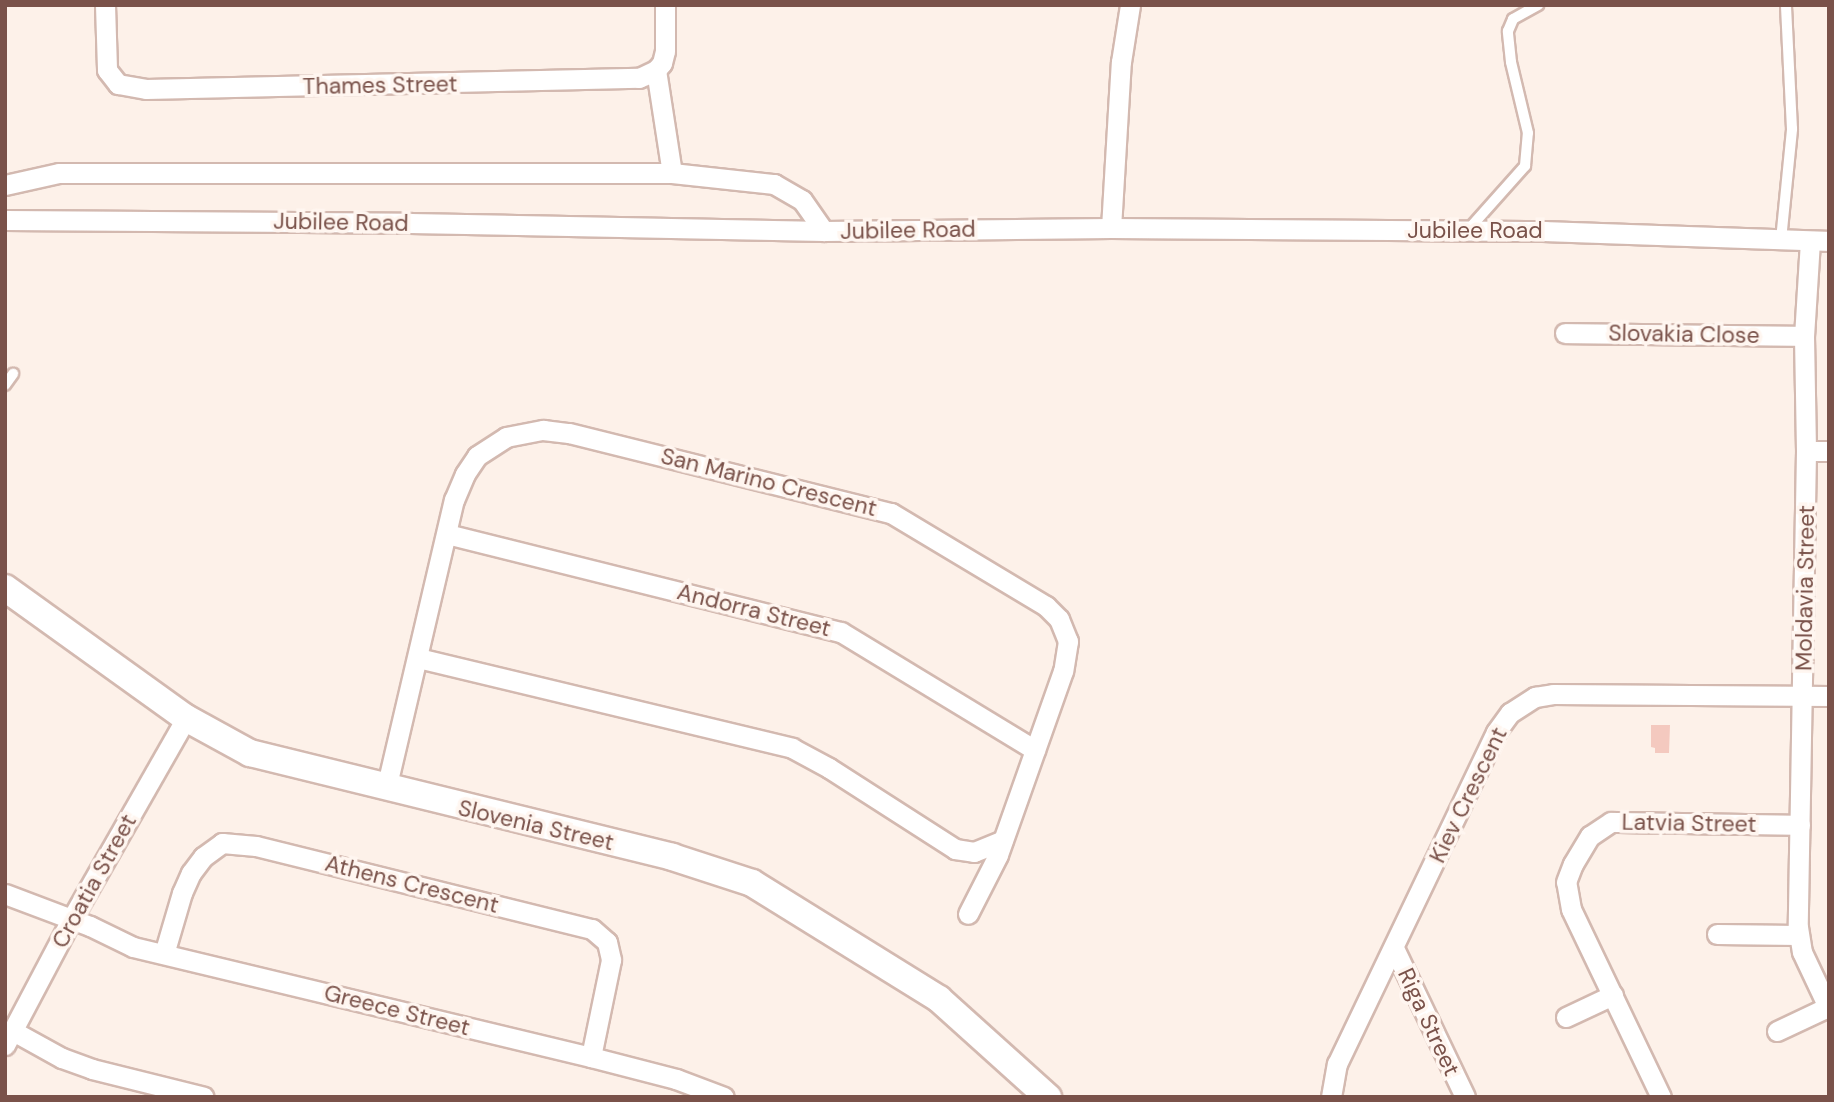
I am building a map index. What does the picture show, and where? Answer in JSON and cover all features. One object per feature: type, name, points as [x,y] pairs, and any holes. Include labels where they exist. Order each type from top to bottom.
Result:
[{"type":"street","name":"Thames Street","points":[[105,5],[107,70],[118,84],[130,88],[623,80],[639,78],[656,70]]},
{"type":"street","points":[[665,5],[665,51],[656,70],[672,173]]},
{"type":"street","points":[[1122,5],[1126,32]]},
{"type":"street","points":[[1111,228],[1120,74],[1130,5]]},
{"type":"street","points":[[5,185],[59,173],[672,173],[774,184],[802,200],[824,231]]},
{"type":"street","name":"Jubilee Road","points":[[5,220],[383,222],[824,231],[1111,228],[1467,230],[1819,241]]},
{"type":"street","name":"Moldavia Street","points":[[1777,1031],[1828,1008],[1802,952],[1798,935],[1806,451],[1804,336],[1819,241]]},
{"type":"street","name":"Slovakia Close","points":[[1564,333],[1804,336]]},
{"type":"street","name":"San Marino Crescent","points":[[387,789],[459,487],[477,456],[506,437],[543,430],[582,437],[891,513],[1046,606],[1059,619],[1067,636],[1067,656],[1003,840],[968,914]]},
{"type":"street","points":[[1806,451],[1829,451]]},
{"type":"street","name":"Andorra Street","points":[[447,534],[831,628],[872,649],[1035,750]]},
{"type":"street","name":"Slovenia Street","points":[[5,588],[186,718],[250,754],[684,860],[752,883],[939,999],[1048,1097]]},
{"type":"street","points":[[418,658],[792,748],[829,768],[955,849],[974,852],[1003,840]]},
{"type":"street","name":"Kiev Crescent","points":[[1331,1097],[1337,1064],[1496,732],[1510,713],[1522,704],[1544,695],[1567,693],[1829,696]]},
{"type":"street","name":"Croatia Street","points":[[9,1038],[72,918],[186,718]]},
{"type":"street","name":"Latvia Street","points":[[1654,1095],[1613,995],[1577,922],[1566,889],[1573,864],[1595,831],[1611,822],[1800,825]]},
{"type":"street","name":"Athens Crescent","points":[[164,954],[182,893],[191,873],[203,857],[222,843],[237,842],[269,849],[574,924],[602,936],[611,949],[611,960],[592,1057]]},
{"type":"street","name":"Greece Street","points":[[5,894],[72,918],[134,947],[592,1057],[676,1080],[724,1097]]},
{"type":"street","points":[[1717,934],[1798,935]]},
{"type":"street","name":"Riga Street","points":[[1394,948],[1465,1097]]},
{"type":"street","points":[[1566,1017],[1613,995]]},
{"type":"street","points":[[9,1038],[135,1089],[204,1097]]},
{"type":"lane","points":[[1467,230],[1525,166],[1528,133],[1511,62],[1508,31],[1513,19],[1538,5]]},
{"type":"lane","points":[[1781,241],[1792,129],[1786,5]]},
{"type":"lane","points":[[5,385],[13,374]]},
{"type":"building","points":[[1651,725],[1670,725],[1669,753],[1655,753],[1655,748],[1651,747]]}]
